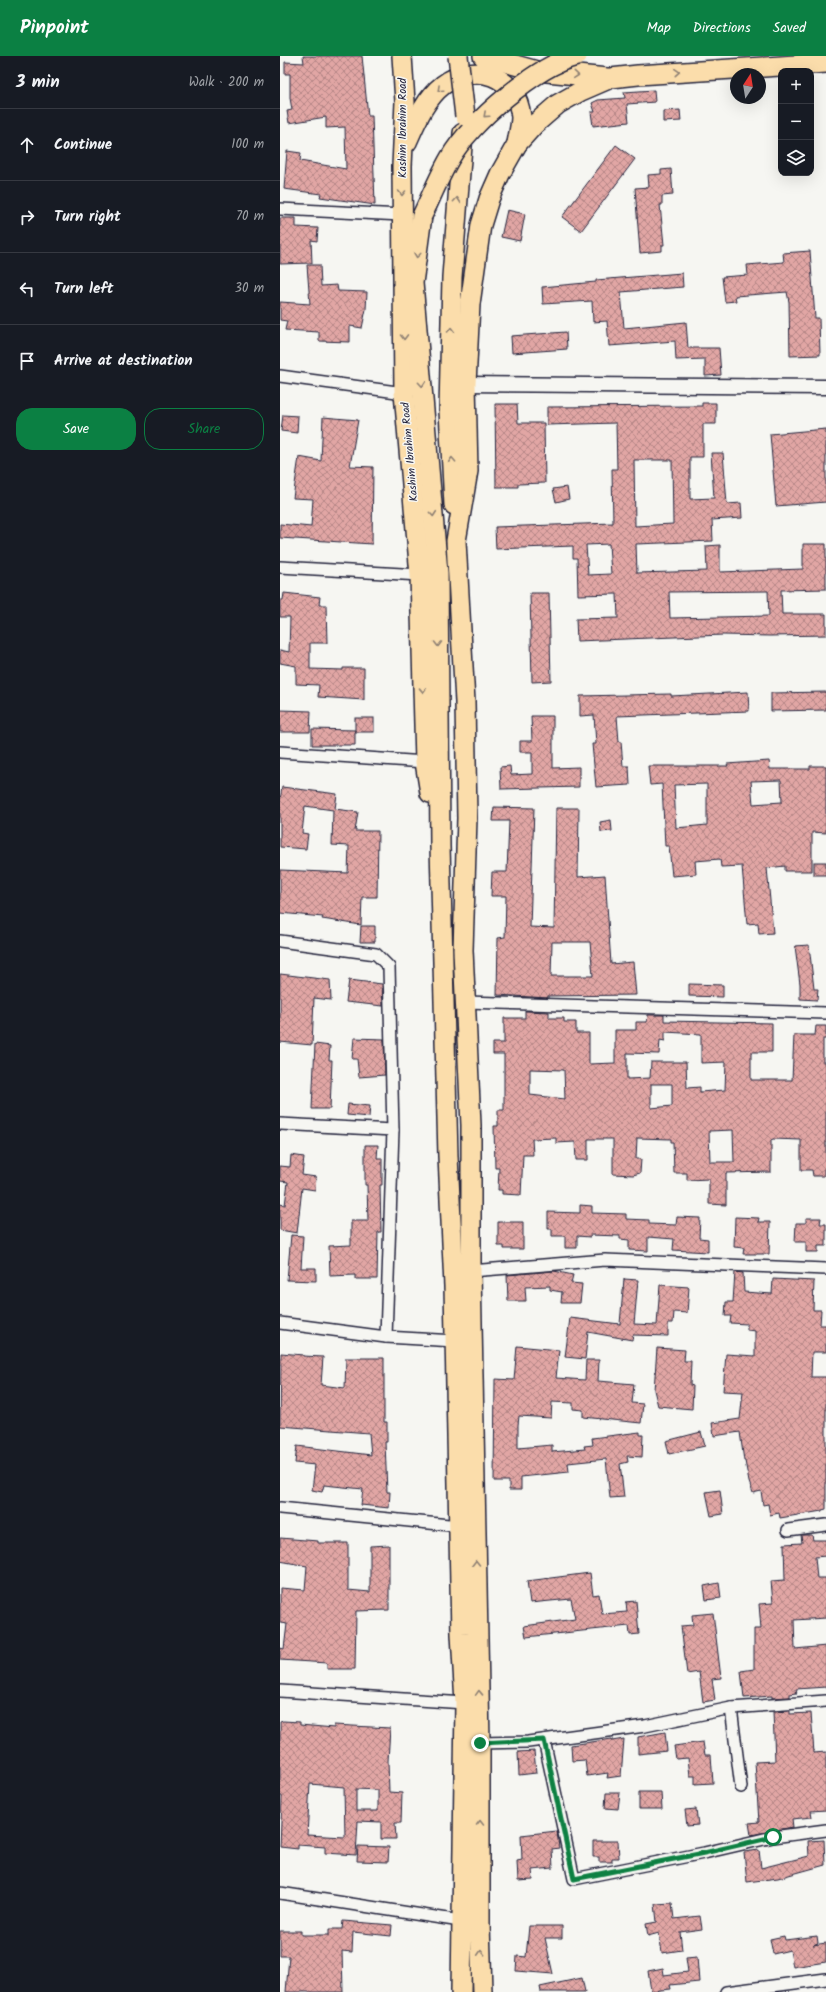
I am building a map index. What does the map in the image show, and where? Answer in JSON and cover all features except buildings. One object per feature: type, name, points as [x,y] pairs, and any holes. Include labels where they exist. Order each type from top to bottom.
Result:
[{"type":"highway","name":"Kashim Ibrahim Road","points":[[402,56],[404,102],[402,215],[404,393],[420,576],[425,762],[440,846]]},
{"type":"highway","points":[[458,56],[465,116],[455,225],[449,411],[465,725],[467,818],[463,950],[471,1125],[471,1271],[480,1743],[480,1923],[482,1992]]},
{"type":"highway","points":[[483,56],[540,64],[611,78]]},
{"type":"highway","points":[[461,1992],[460,1922],[465,1703],[460,1634],[456,1341],[448,1156],[440,846],[438,573],[413,283],[422,216],[450,157],[477,123],[523,85],[540,74],[577,56]]},
{"type":"highway","points":[[456,541],[468,471],[466,384],[470,304],[481,226],[489,199],[500,174],[517,144],[535,124],[558,104],[581,91],[611,78],[826,63]]},
{"type":"highway","points":[[403,152],[418,118],[430,98],[444,85],[469,72],[483,72],[504,82],[516,99],[521,117],[517,144]]},
{"type":"street","points":[[280,209],[402,215]]},
{"type":"street","points":[[280,376],[404,393]]},
{"type":"street","points":[[466,384],[826,387]]},
{"type":"street","points":[[280,567],[420,576]]},
{"type":"street","points":[[280,752],[425,762]]},
{"type":"street","points":[[280,941],[376,954],[389,967],[393,1130],[386,1337]]},
{"type":"street","points":[[466,1002],[826,1013]]},
{"type":"street","points":[[280,1124],[393,1130]]},
{"type":"street","points":[[471,1271],[605,1260],[826,1269]]},
{"type":"street","points":[[280,1323],[386,1337],[456,1341]]},
{"type":"street","points":[[280,1508],[459,1526]]},
{"type":"street","points":[[788,1530],[826,1525]]},
{"type":"street","points":[[280,1691],[465,1703]]},
{"type":"street","points":[[480,1743],[544,1740],[645,1726],[731,1708],[826,1701]]},
{"type":"street","points":[[731,1708],[741,1787]]},
{"type":"street","points":[[544,1740],[574,1879],[704,1853],[773,1837],[826,1830]]},
{"type":"street","points":[[280,1894],[460,1922],[480,1923]]},
{"type":"street","points":[[726,1992],[826,1979]]},
{"type":"route","points":[[480,1743],[528,1742],[544,1740],[574,1879],[704,1853],[773,1837]]}]
